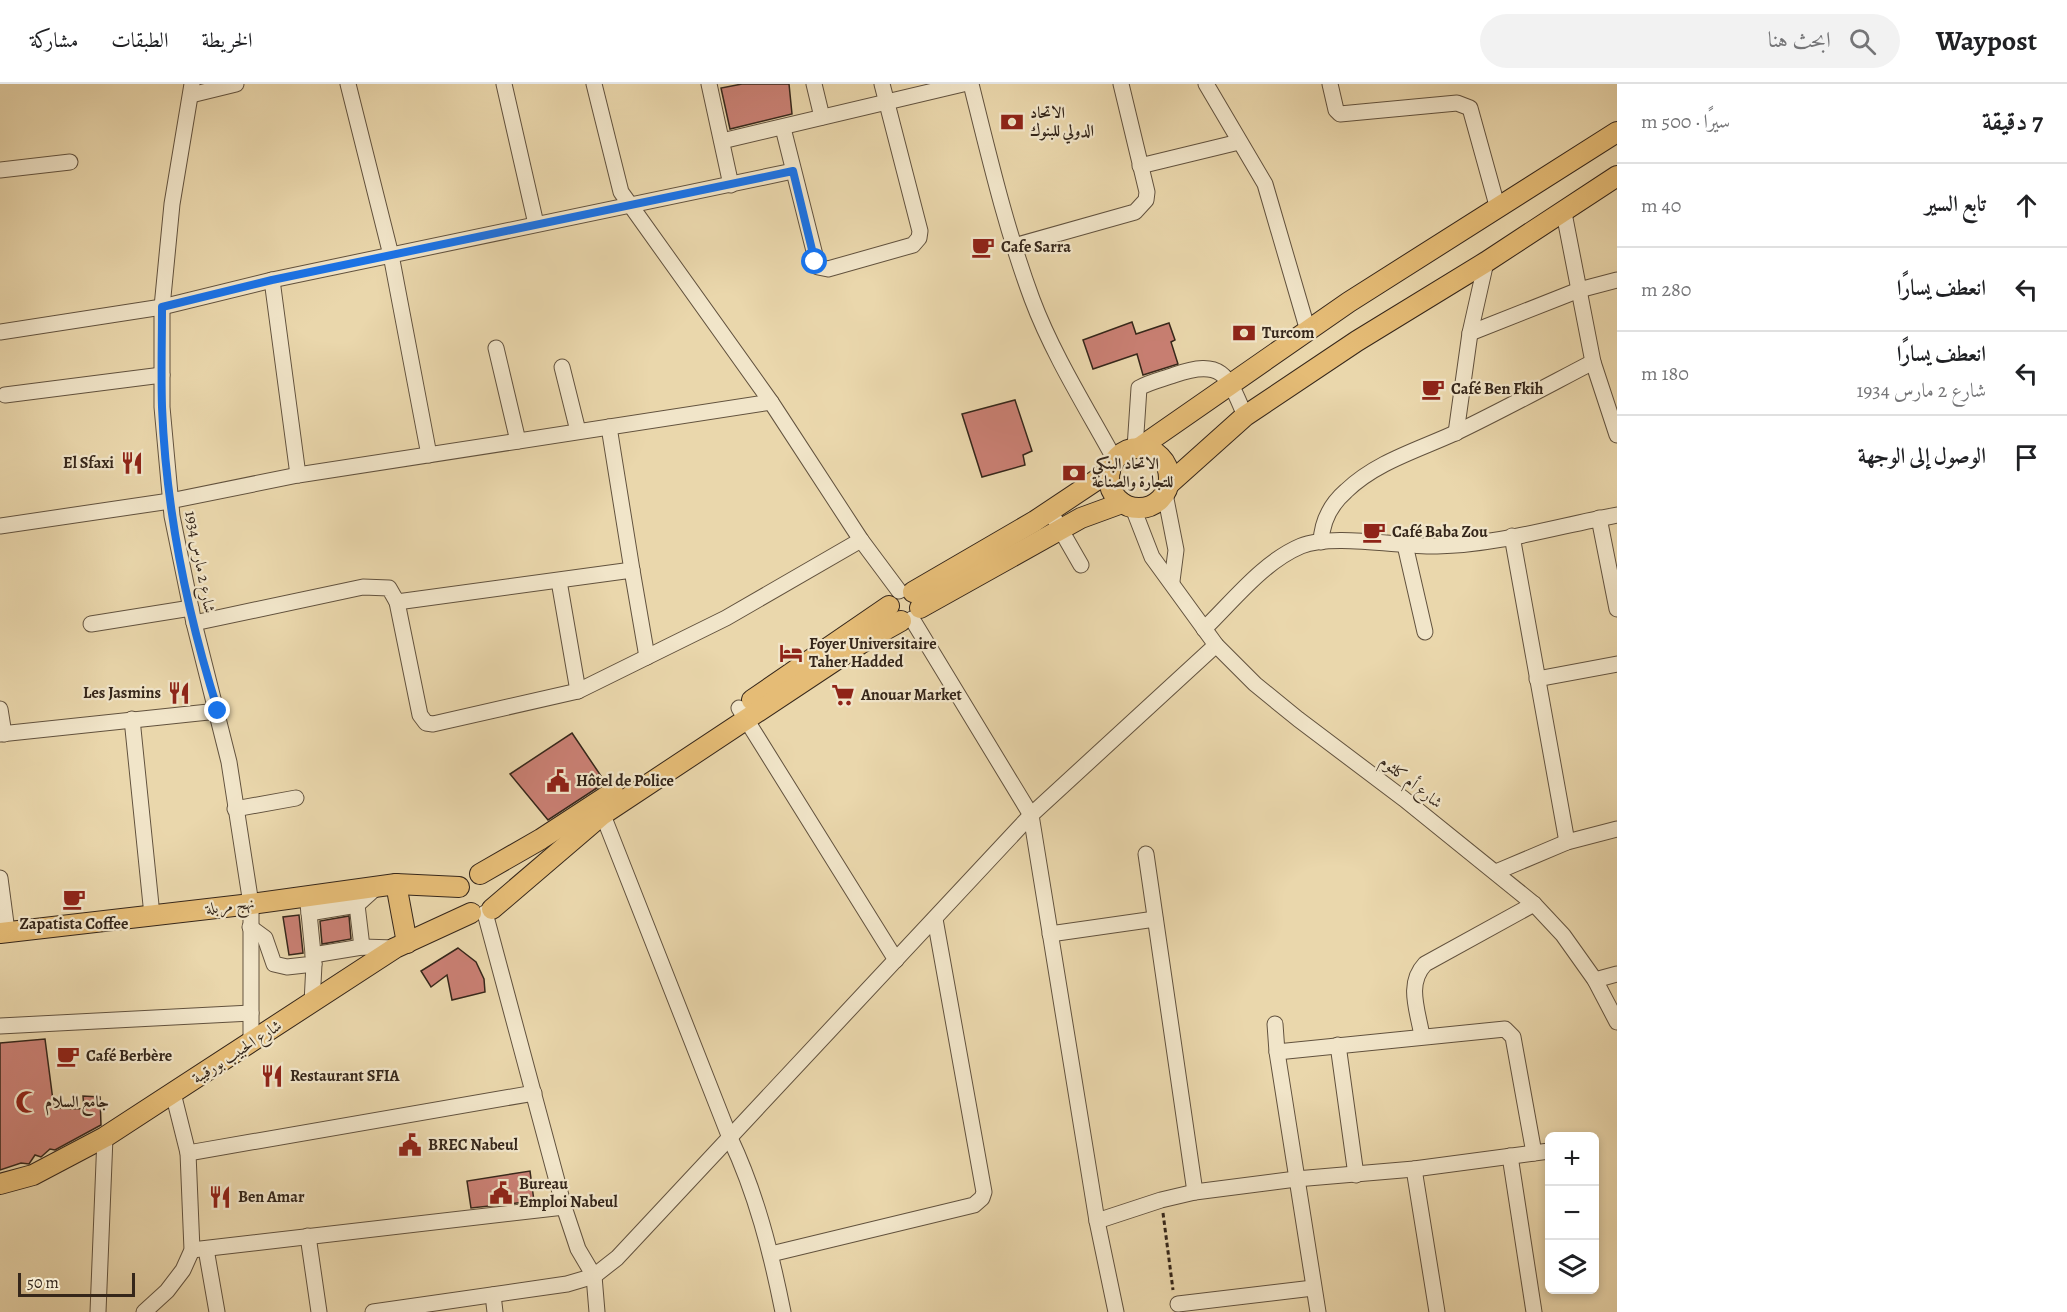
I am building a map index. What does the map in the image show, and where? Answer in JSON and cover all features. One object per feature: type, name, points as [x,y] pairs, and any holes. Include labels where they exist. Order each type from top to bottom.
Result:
[{"type":"main road","points":[[480,874],[493,881],[497,888],[496,902],[483,912],[459,900],[459,887],[464,880],[480,874],[600,809],[743,714],[860,644],[906,606],[1050,511],[1113,465],[1124,452],[1137,448],[1348,302],[1617,132]]},
{"type":"main road","points":[[906,606],[1081,518],[1127,506],[1145,508],[1157,503],[1167,489],[1245,416],[1356,341],[1564,213],[1617,176]]},
{"type":"main road","points":[[1137,448],[1159,455],[1166,463],[1167,489]]},
{"type":"main road","points":[[1113,465],[1111,490],[1127,506]]},
{"type":"main road","name":"شارع الحبيب بورقيبة","points":[[0,1184],[33,1175],[105,1137],[401,946],[483,912],[600,809]]},
{"type":"main road","points":[[387,885],[401,946]]},
{"type":"main road","name":"نهج مربلة","points":[[4,932],[251,904],[308,905],[387,885],[459,887]]},
{"type":"street","points":[[192,89],[236,84]]},
{"type":"street","points":[[348,84],[391,255],[429,455]]},
{"type":"street","points":[[504,84],[536,224]]},
{"type":"street","points":[[594,84],[615,174],[629,205],[771,402],[906,606],[1031,815],[1098,1221],[1116,1312]]},
{"type":"street","points":[[709,84],[731,185]]},
{"type":"street","points":[[814,84],[822,117]]},
{"type":"street","points":[[783,128],[818,267],[828,269],[917,242],[920,231],[882,84]]},
{"type":"street","points":[[722,141],[963,84]]},
{"type":"street","points":[[971,84],[1014,246],[1044,328],[1113,465]]},
{"type":"street","points":[[1014,246],[1135,212],[1146,200],[1147,192],[1121,84]]},
{"type":"street","points":[[1206,84],[1265,184],[1308,331]]},
{"type":"street","points":[[1330,84],[1336,110],[1341,114],[1457,102],[1470,108],[1498,209]]},
{"type":"street","name":"شارع 2 مارس 1934","points":[[192,89],[172,204],[162,307],[162,407],[170,501],[192,615],[229,762],[251,904],[251,1044]]},
{"type":"street","points":[[1140,166],[1239,142]]},
{"type":"street","points":[[0,170],[70,162]]},
{"type":"street","points":[[0,332],[162,307],[272,280],[793,171]]},
{"type":"street","points":[[1564,213],[1593,362],[1617,435]]},
{"type":"street","points":[[1456,433],[1470,333],[1486,262]]},
{"type":"street","points":[[272,280],[298,475]]},
{"type":"street","points":[[1470,333],[1578,290],[1617,280]]},
{"type":"street","points":[[496,348],[518,441]]},
{"type":"street","points":[[1321,542],[1322,526],[1327,514],[1346,490],[1399,457],[1456,433],[1593,362]]},
{"type":"street","points":[[562,367],[578,431]]},
{"type":"street","points":[[1137,448],[1137,395],[1143,386],[1196,367],[1214,369],[1231,382],[1245,416]]},
{"type":"street","points":[[5,395],[162,375]]},
{"type":"street","points":[[0,526],[170,501],[298,475],[771,402]]},
{"type":"street","points":[[609,427],[647,657]]},
{"type":"street","points":[[1167,489],[1176,550],[1172,581]]},
{"type":"street","name":"شارع أم كلثوم","points":[[1127,506],[1152,557],[1172,581],[1216,645],[1255,684],[1534,904],[1563,935],[1595,980],[1617,1022]]},
{"type":"street","points":[[1050,511],[1081,565]]},
{"type":"street","points":[[1204,628],[1272,564],[1304,545],[1321,542],[1438,546],[1512,536],[1617,515]]},
{"type":"street","points":[[1599,518],[1617,609]]},
{"type":"street","points":[[1512,536],[1568,842]]},
{"type":"street","points":[[91,624],[192,615],[363,587],[389,588],[397,602],[420,715],[426,723],[433,724],[578,692],[726,618],[861,540]]},
{"type":"street","points":[[1405,545],[1425,632]]},
{"type":"street","points":[[397,602],[632,570]]},
{"type":"street","points":[[559,581],[578,692]]},
{"type":"street","points":[[373,1312],[567,1284],[594,1276],[617,1258],[1031,815],[1216,645]]},
{"type":"street","points":[[1537,679],[1617,664]]},
{"type":"street","points":[[0,709],[2,734],[218,711]]},
{"type":"street","points":[[743,714],[896,960]]},
{"type":"street","points":[[132,719],[152,915]]},
{"type":"street","points":[[235,809],[296,798]]},
{"type":"street","points":[[600,809],[730,1138],[746,1170],[771,1254],[783,1312]]},
{"type":"street","points":[[1496,872],[1568,842],[1617,829]]},
{"type":"street","points":[[1146,854],[1195,1192]]},
{"type":"street","points":[[0,878],[4,932]]},
{"type":"street","points":[[312,1003],[313,959],[308,905],[357,905],[387,885]]},
{"type":"street","points":[[1422,1036],[1413,984],[1416,973],[1425,964],[1534,904]]},
{"type":"street","points":[[357,905],[362,947]]},
{"type":"street","points":[[483,912],[564,1207],[578,1249],[594,1276],[597,1312]]},
{"type":"street","points":[[771,1254],[974,1205],[982,1198],[984,1192],[935,919]]},
{"type":"street","points":[[1050,934],[1155,919]]},
{"type":"street","points":[[250,927],[265,938],[274,964],[287,967],[362,947],[401,946]]},
{"type":"street","points":[[1595,980],[1617,974]]},
{"type":"street","points":[[0,1026],[251,1013]]},
{"type":"street","points":[[1275,1024],[1277,1052],[1318,1312]]},
{"type":"street","points":[[1098,1221],[1161,1200],[1195,1192],[1296,1179],[1414,1169],[1541,1152],[1513,1037],[1509,1031],[1495,1030],[1422,1036],[1277,1052]]},
{"type":"street","points":[[1338,1045],[1356,1175]]},
{"type":"street","points":[[173,1093],[188,1152],[199,1249],[217,1312]]},
{"type":"street","points":[[188,1152],[534,1093]]},
{"type":"street","points":[[98,1312],[105,1137]]},
{"type":"street","points":[[1510,1155],[1534,1312]]},
{"type":"street","points":[[1414,1169],[1437,1312]]},
{"type":"street","points":[[144,1312],[167,1291],[199,1249],[564,1207]]},
{"type":"street","points":[[308,1236],[319,1312]]},
{"type":"street","points":[[1178,1304],[1313,1288]]},
{"type":"street","points":[[493,1295],[495,1312]]},
{"type":"path","points":[[1161,1200],[1174,1296],[1178,1304]]},
{"type":"building","points":[[742,84],[789,84],[792,114],[730,129],[721,88]]},
{"type":"building","points":[[1132,322],[1136,334],[1169,323],[1175,340],[1171,342],[1178,364],[1143,375],[1137,354],[1093,369],[1083,340]]},
{"type":"building","points":[[1015,400],[1032,451],[1023,455],[1025,465],[982,477],[962,414]]},
{"type":"building","name":"Hôtel de Police","points":[[572,733],[601,776],[600,786],[548,820],[510,774]]},
{"type":"building","points":[[299,915],[303,953],[289,955],[283,917]]},
{"type":"building","points":[[349,916],[351,939],[322,944],[320,921]]},
{"type":"building","points":[[458,948],[476,962],[484,979],[485,992],[452,1000],[447,975],[431,987],[421,971]]},
{"type":"building","name":"جامع السلام","points":[[45,1039],[54,1108],[84,1109],[83,1096],[100,1097],[101,1125],[55,1150],[50,1149],[41,1157],[35,1155],[29,1164],[21,1163],[0,1170],[0,1043]]},
{"type":"building","name":"Bureau Emploi Nabeul","points":[[530,1171],[534,1201],[471,1208],[467,1181]]},
{"type":"place","name":"الاتحاد الدولي للبنوك","points":[[1012,122]]},
{"type":"place","name":"Cafe Sarra","points":[[983,247]]},
{"type":"place","name":"Turcom","points":[[1244,333]]},
{"type":"place","name":"Café Ben Fkih","points":[[1433,389]]},
{"type":"place","name":"El Sfaxi","points":[[132,463]]},
{"type":"place","name":"الاتحاد البنكي للتجارة والصناعة","points":[[1074,473]]},
{"type":"place","name":"Café Baba Zou","points":[[1374,532]]},
{"type":"place","name":"Foyer Universitaire Taher Hadded","points":[[791,653]]},
{"type":"place","name":"Les Jasmins","points":[[179,693]]},
{"type":"place","name":"Anouar Market","points":[[843,695]]},
{"type":"place","name":"Hôtel de Police","points":[[558,781]]},
{"type":"place","name":"Zapatista Coffee","points":[[74,899]]},
{"type":"place","name":"Café Berbère","points":[[68,1056]]},
{"type":"place","name":"Restaurant SFIA","points":[[272,1076]]},
{"type":"place","name":"جامع السلام","points":[[27,1102]]},
{"type":"place","name":"BREC Nabeul","points":[[410,1145]]},
{"type":"place","name":"Bureau Emploi Nabeul","points":[[501,1193]]},
{"type":"place","name":"Ben Amar","points":[[220,1197]]},
{"type":"route","points":[[218,711],[194,623],[172,516],[162,407],[162,307],[272,280],[793,171],[815,262]]}]
